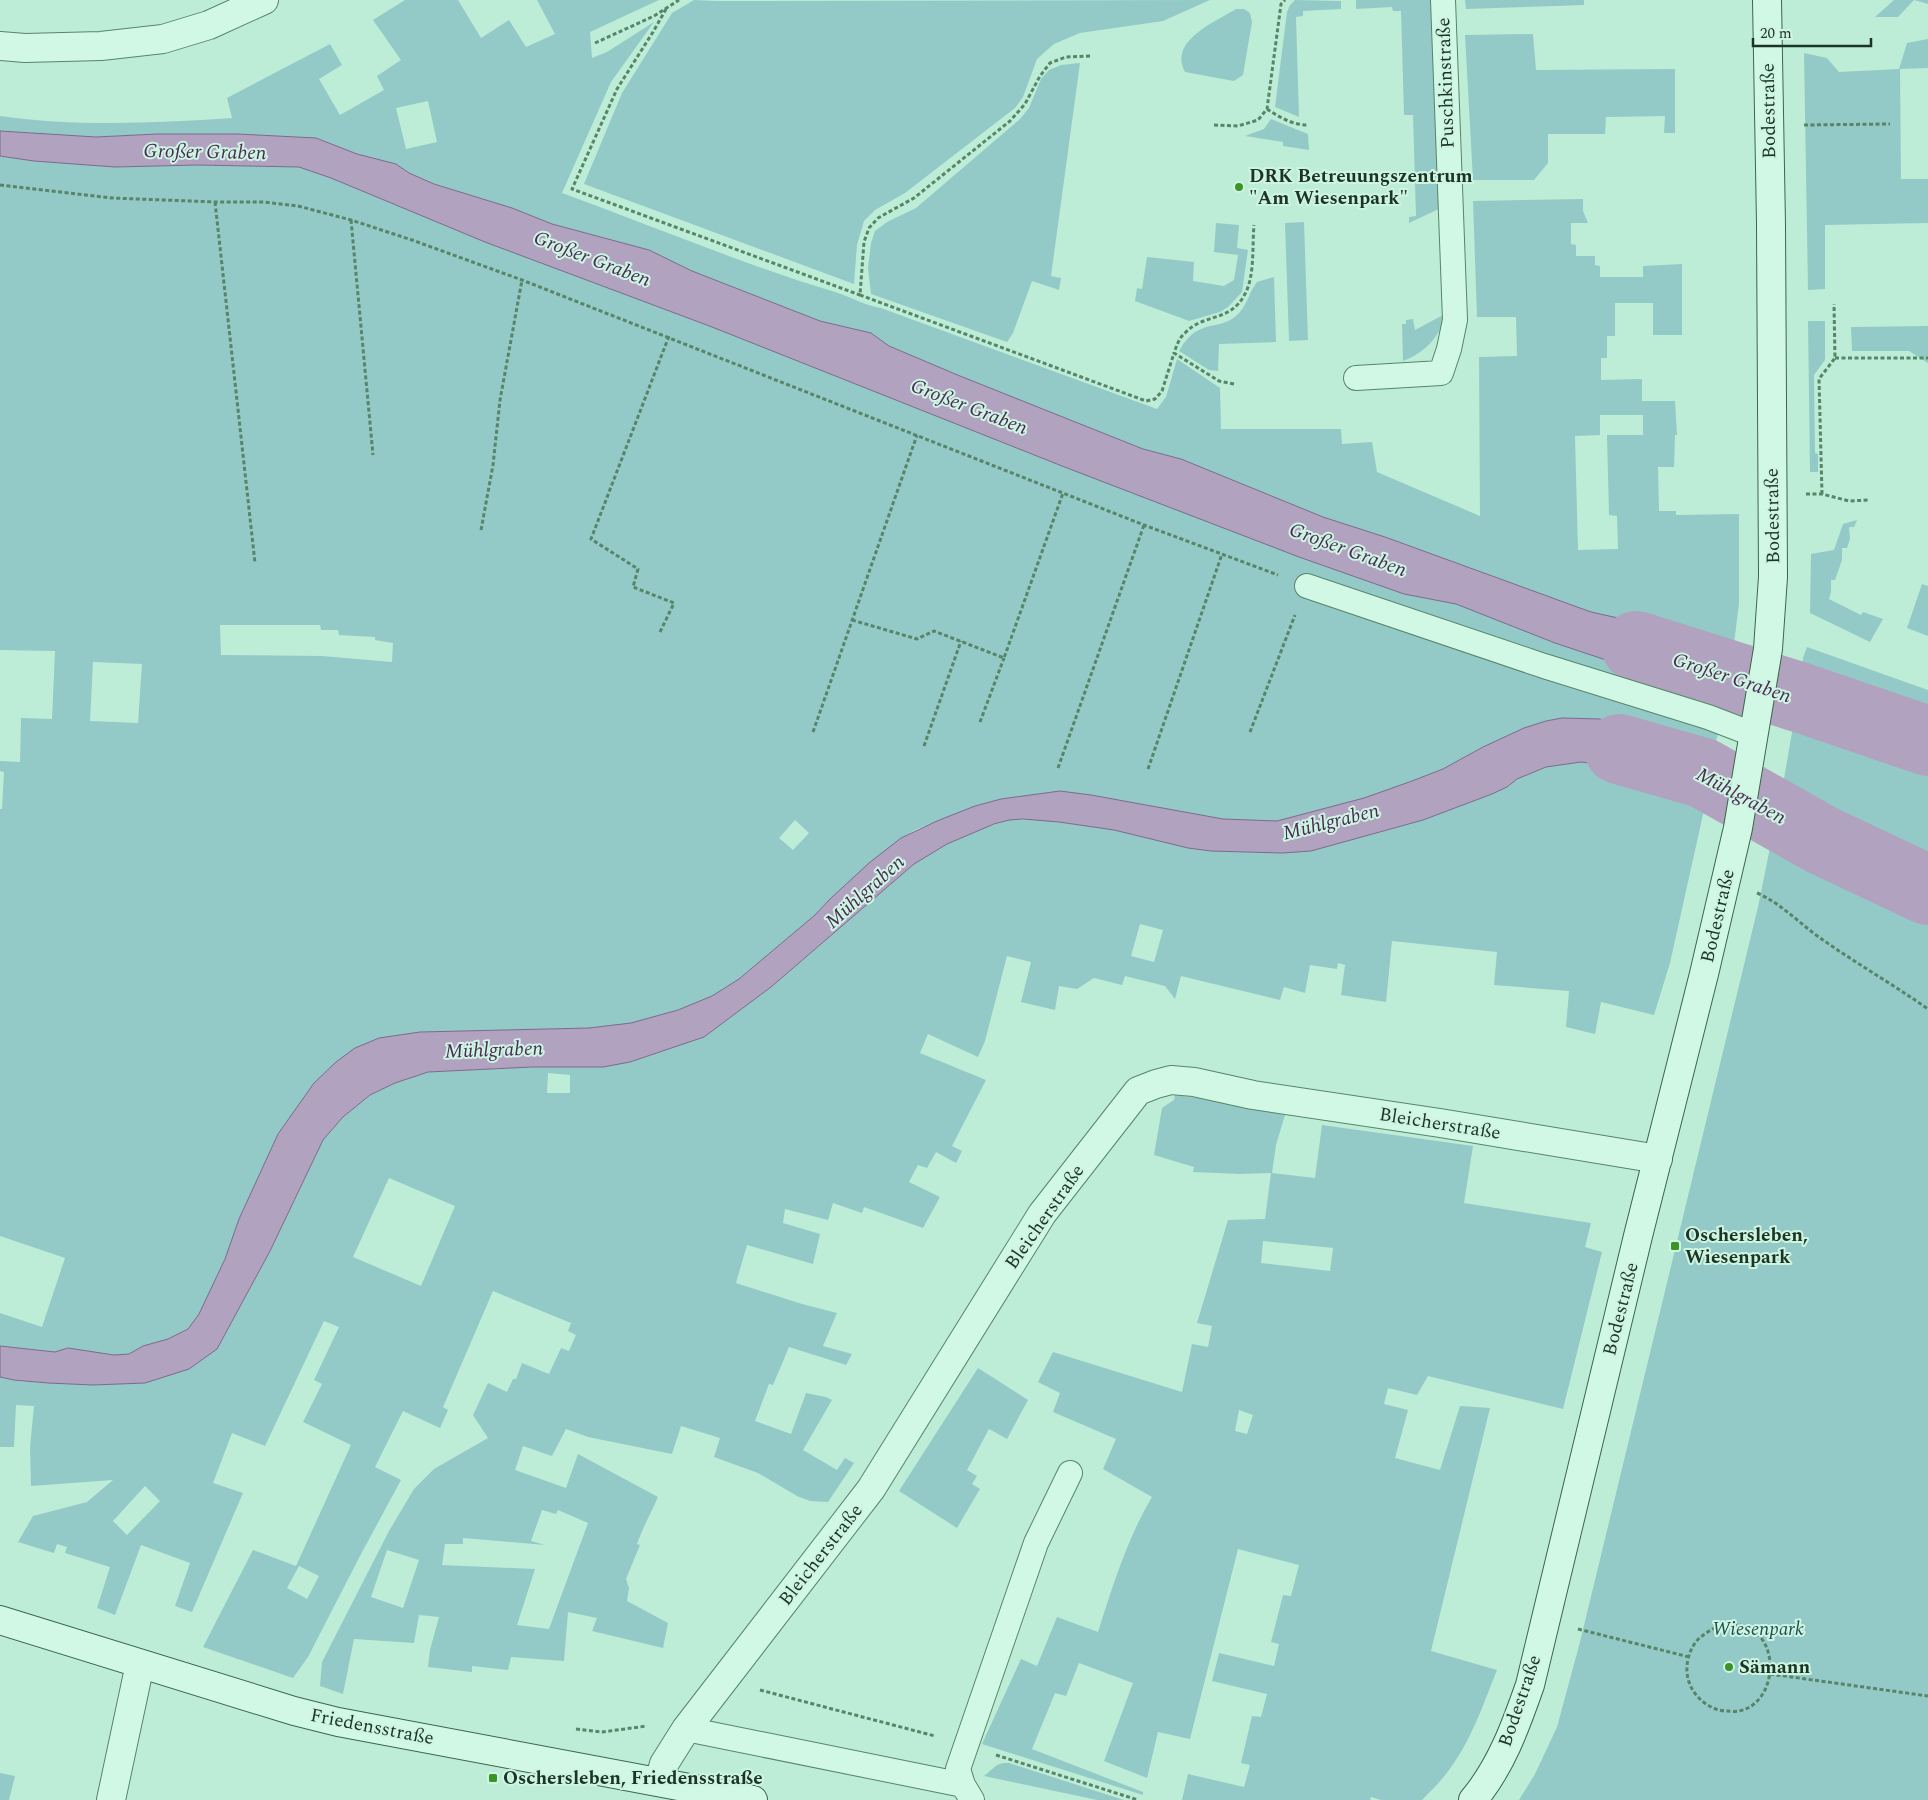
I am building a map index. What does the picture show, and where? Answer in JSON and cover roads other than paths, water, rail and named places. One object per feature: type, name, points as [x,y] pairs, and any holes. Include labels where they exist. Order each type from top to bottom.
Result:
[{"type":"main road","points":[[0,46],[25,48],[101,46],[163,39],[208,25],[264,0]]},
{"type":"main road","name":"Bodestraße","points":[[1473,1800],[1494,1770],[1516,1724],[1530,1685],[1702,984],[1738,828],[1755,734],[1768,649],[1773,568],[1771,224],[1767,0]]},
{"type":"main road","name":"Bleicherstraße","points":[[659,1782],[664,1764],[686,1729],[871,1490],[1042,1214],[1138,1092],[1171,1080],[1194,1082],[1253,1095],[1658,1159]]},
{"type":"main road","name":"Friedensstraße","points":[[0,1620],[233,1694],[338,1722],[753,1800]]},
{"type":"main road","points":[[111,1800],[140,1664]]},
{"type":"lane","name":"Puschkinstraße","points":[[1356,378],[1441,373],[1449,349],[1455,320],[1443,0]]},
{"type":"lane","points":[[1307,586],[1544,666],[1708,717],[1755,734]]},
{"type":"lane","points":[[967,1793],[958,1769],[1019,1588],[1036,1543],[1070,1472]]},
{"type":"lane","points":[[686,1729],[967,1793]]},
{"type":"water","points":[[0,131],[96,137],[157,134],[238,134],[316,138],[357,154],[396,164],[409,173],[434,184],[512,208],[552,224],[649,250],[692,271],[820,321],[871,333],[889,346],[960,376],[1143,449],[1181,459],[1323,517],[1385,537],[1591,612],[1663,628],[1692,642],[1733,652],[1727,692],[1707,697],[1687,692],[1639,671],[1555,643],[1456,604],[1404,594],[1299,557],[1062,466],[712,327],[485,242],[331,178],[299,167],[197,165],[115,167],[34,161],[0,156]]},
{"type":"water","points":[[1801,678],[1887,711],[1899,709],[1928,717],[1928,760],[1795,715]]},
{"type":"water","points":[[1562,718],[1600,719],[1634,733],[1714,751],[1706,801],[1643,782],[1604,765],[1581,762],[1546,767],[1517,779],[1507,787],[1492,794],[1423,820],[1311,851],[1282,853],[1211,851],[1188,848],[1114,830],[1059,822],[1023,819],[994,824],[947,844],[914,864],[771,987],[704,1037],[630,1062],[603,1067],[532,1067],[428,1072],[395,1083],[370,1095],[343,1117],[323,1140],[270,1251],[217,1349],[189,1369],[145,1383],[93,1385],[48,1383],[0,1377],[0,1346],[55,1352],[68,1348],[114,1355],[129,1354],[143,1346],[168,1339],[188,1329],[199,1314],[225,1259],[239,1219],[278,1134],[314,1083],[336,1062],[355,1048],[379,1038],[420,1032],[589,1028],[631,1023],[678,1010],[712,996],[739,979],[815,915],[869,863],[901,838],[975,806],[1001,799],[1060,791],[1223,819],[1277,821],[1364,798],[1412,781],[1443,769],[1483,747],[1524,728]]},
{"type":"water","points":[[1781,796],[1854,837],[1928,869],[1928,913],[1772,838]]},
{"type":"waterway","name":"Großer Graben","points":[[1636,646],[1802,698],[1928,741]]},
{"type":"waterway","name":"Mühlgraben","points":[[1619,749],[1703,773],[1822,840],[1928,890]]},
{"type":"place","name":"DRK Betreuungszentrum \"Am Wiesenpark\"","points":[[1239,187]]},
{"type":"place","name":"Oschersleben, Wiesenpark","points":[[1675,1246]]},
{"type":"place","name":"Sämann","points":[[1729,1667]]},
{"type":"place","name":"Oschersleben, Friedensstraße","points":[[493,1778]]},
{"type":"park label","name":"Wiesenpark","points":[[1758,1629]]}]
